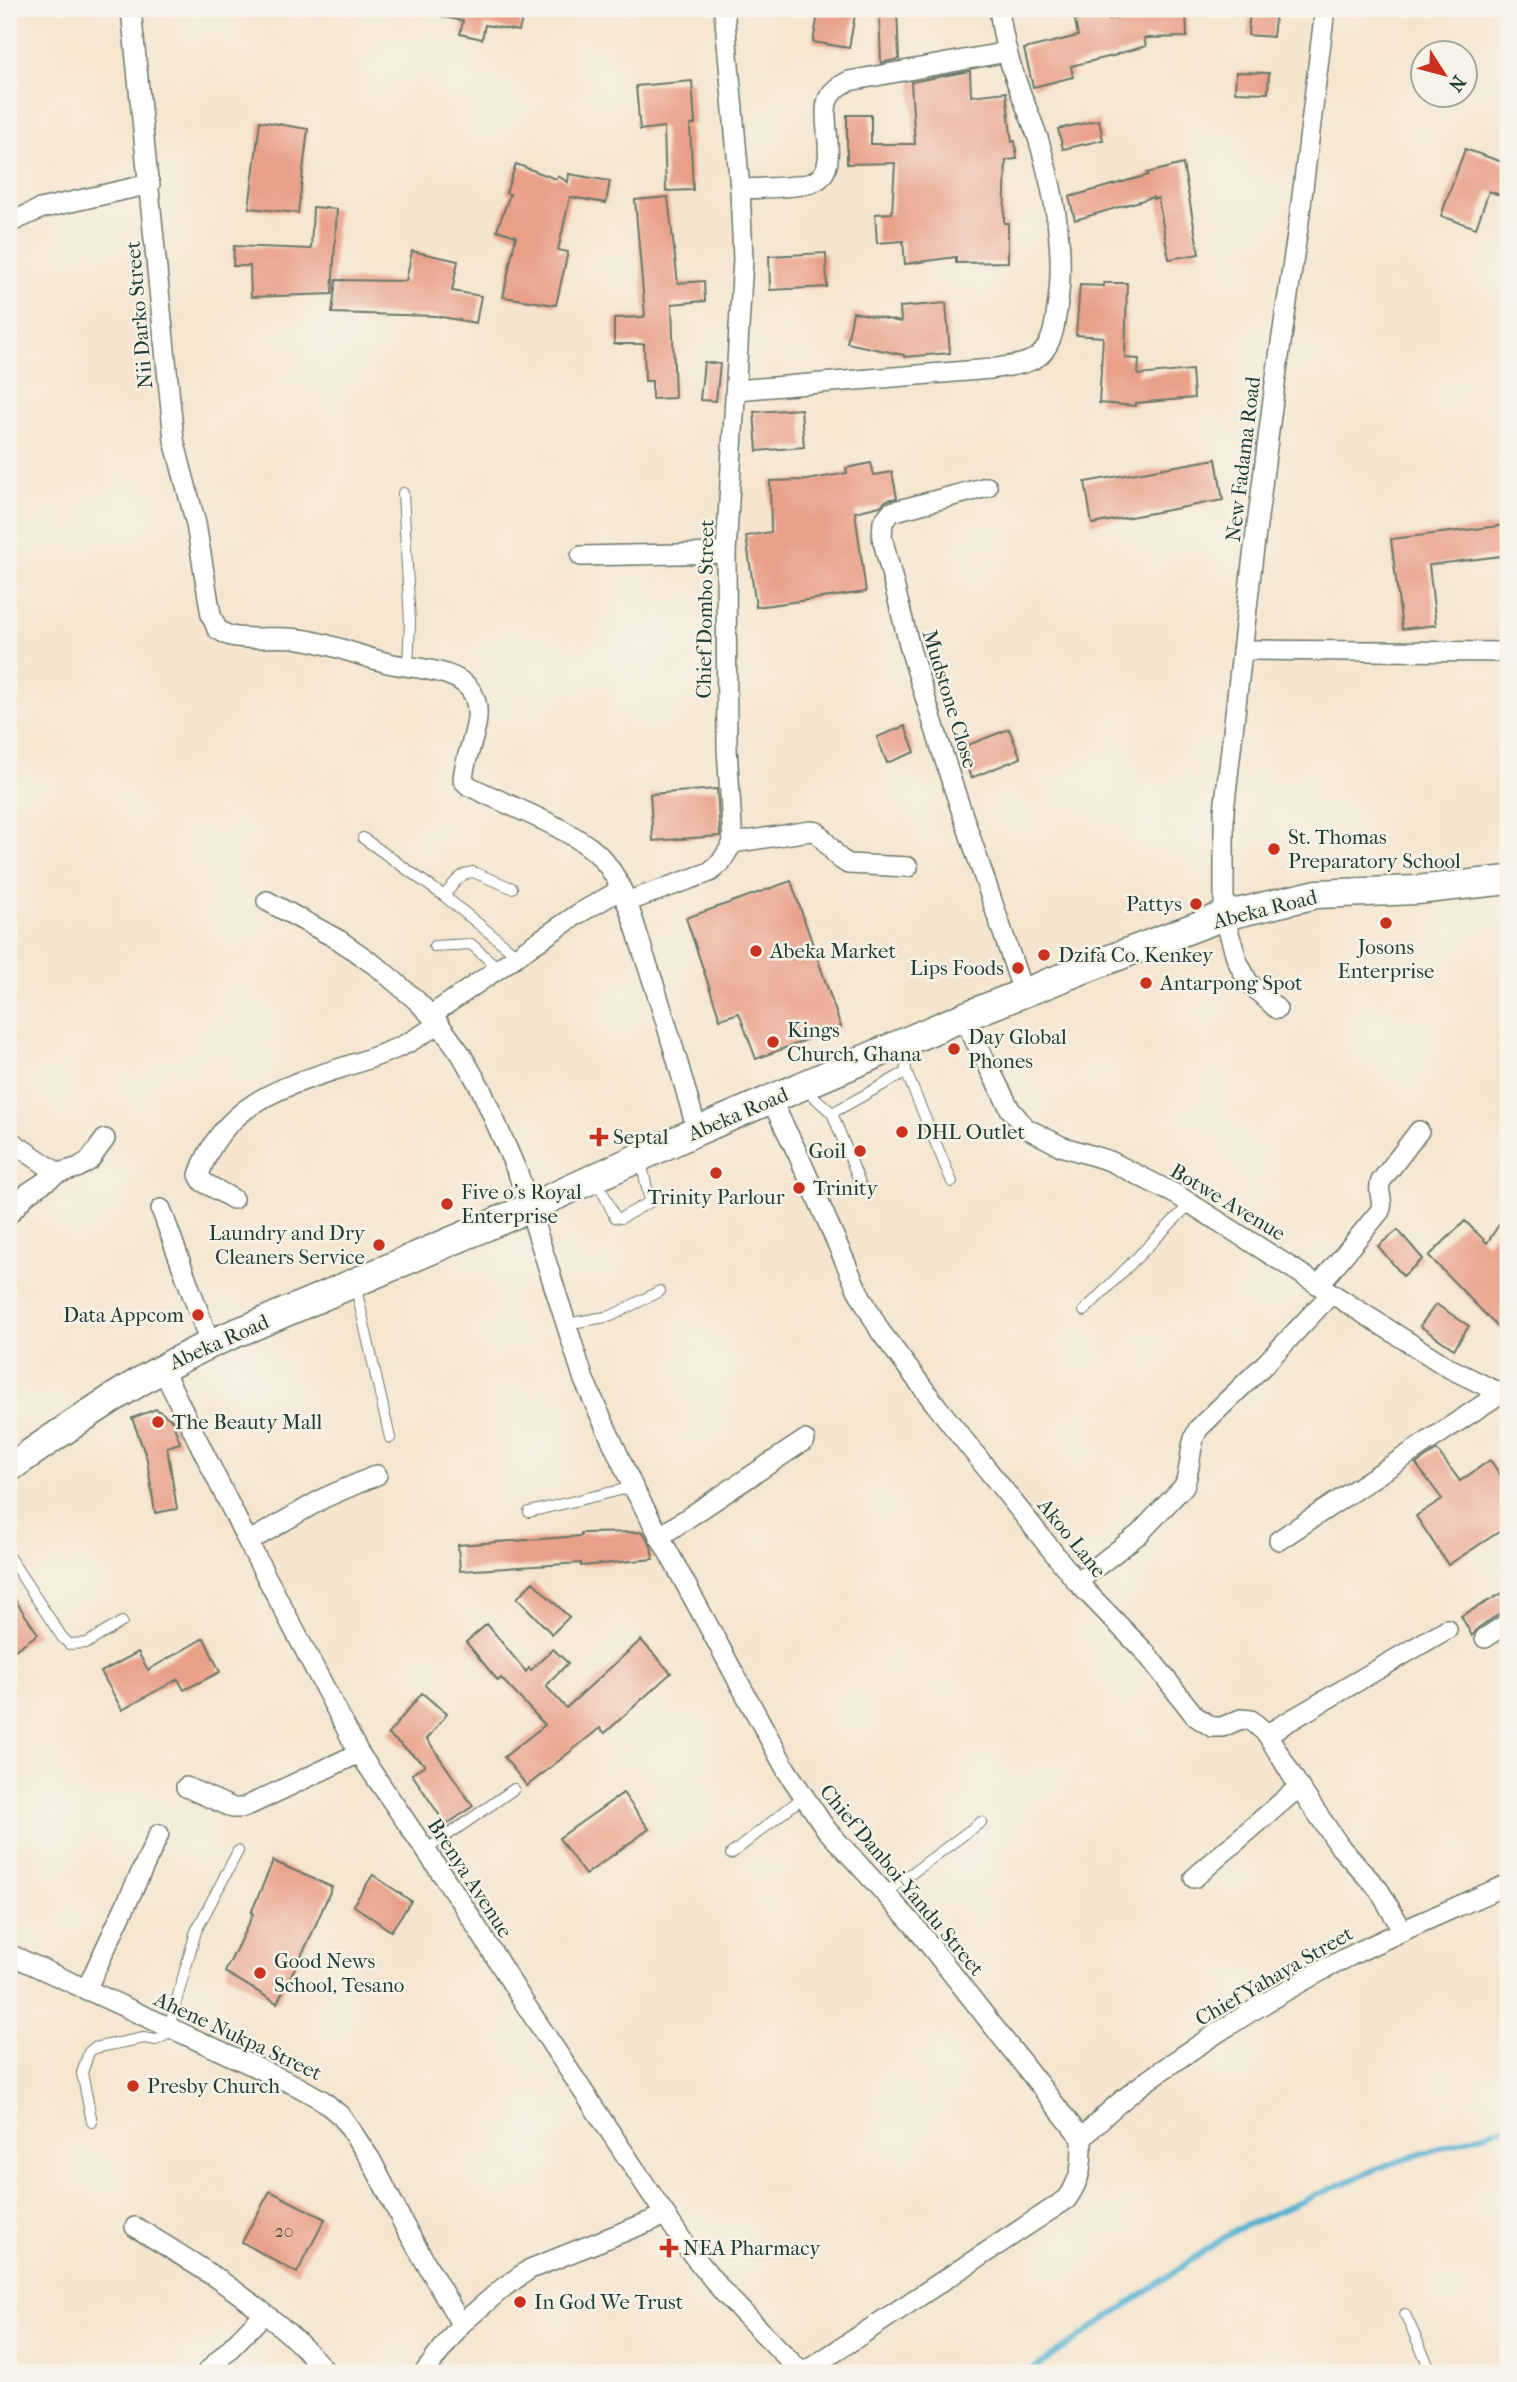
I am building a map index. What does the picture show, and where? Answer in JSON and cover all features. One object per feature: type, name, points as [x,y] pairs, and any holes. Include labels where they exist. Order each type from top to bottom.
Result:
[{"type":"street","name":"Nii Darko Street","points":[[131,9],[174,440],[196,524],[211,615],[217,629],[231,636],[297,638],[391,664],[408,665]]},
{"type":"street","name":"Chief Dombo Street","points":[[724,9],[740,189],[743,259],[726,553],[727,748],[733,843]]},
{"type":"street","points":[[736,390],[991,369],[1018,364],[1040,355],[1049,344],[1060,292],[1059,225],[1038,141],[1007,52],[999,9]]},
{"type":"street","name":"New Fadama Road","points":[[1277,1009],[1248,982],[1237,960],[1224,916],[1224,811],[1275,384],[1299,221],[1325,9]]},
{"type":"street","points":[[740,189],[810,184],[821,177],[827,169],[828,157],[826,104],[838,87],[849,81],[1007,52]]},
{"type":"street","points":[[9,223],[40,209],[150,184]]},
{"type":"street","name":"Mudstone Close","points":[[987,487],[891,512],[883,522],[882,537],[911,652],[1023,992]]},
{"type":"street","points":[[581,556],[726,553]]},
{"type":"street","points":[[1242,650],[1508,652]]},
{"type":"street","points":[[408,665],[432,670],[465,683],[474,695],[478,714],[464,766],[463,780],[469,786],[566,832],[607,864],[623,896],[669,1027],[697,1131]]},
{"type":"street","points":[[233,1199],[203,1182],[198,1175],[202,1163],[232,1120],[262,1097],[397,1048],[498,968],[578,914],[623,896],[710,872],[721,862],[733,843],[810,831],[817,832],[839,858],[848,864],[908,867]]},
{"type":"street","name":"Abeka Road","points":[[9,1468],[162,1368],[210,1343],[529,1208],[697,1131],[1023,992],[1224,916],[1317,894],[1417,890],[1508,880]]},
{"type":"street","name":"Chief Danboi-Yandu Street","points":[[267,901],[339,940],[379,968],[435,1019],[461,1054],[481,1089],[519,1176],[584,1380],[633,1487],[739,1686],[803,1797],[841,1847],[913,1924],[1082,2139]]},
{"type":"street","name":"Botwe Avenue","points":[[963,1017],[1010,1109],[1026,1128],[1061,1146],[1110,1161],[1191,1203],[1449,1368],[1504,1395]]},
{"type":"street","name":"Akoo Lane","points":[[771,1100],[797,1152],[857,1289],[880,1331],[936,1405],[1077,1582],[1146,1653],[1202,1722],[1212,1727],[1222,1727],[1232,1721],[1251,1720],[1267,1734]]},
{"type":"street","points":[[1077,1582],[1139,1534],[1184,1486],[1188,1477],[1192,1441],[1198,1429],[1266,1363],[1325,1289],[1380,1212],[1382,1205],[1378,1187],[1419,1131]]},
{"type":"street","points":[[9,1214],[28,1193],[58,1173],[77,1168],[89,1161],[105,1139]]},
{"type":"street","points":[[9,1140],[58,1173]]},
{"type":"street","points":[[161,1209],[210,1343]]},
{"type":"street","name":"Brenya Avenue","points":[[162,1368],[248,1542],[359,1753],[461,1902],[523,2001],[688,2249],[724,2293],[802,2373]]},
{"type":"street","points":[[1279,1540],[1504,1395]]},
{"type":"street","points":[[659,1537],[805,1440]]},
{"type":"street","points":[[248,1542],[316,1503],[377,1475]]},
{"type":"street","points":[[1485,1638],[1508,1623]]},
{"type":"street","points":[[1404,1931],[1378,1890],[1341,1849],[1298,1787],[1267,1734],[1447,1629]]},
{"type":"street","points":[[186,1787],[233,1808],[243,1808],[359,1753]]},
{"type":"street","points":[[1194,1878],[1298,1787]]},
{"type":"street","points":[[86,1990],[159,1834]]},
{"type":"street","name":"Chief Yahaya Street","points":[[1082,2139],[1122,2099],[1237,2019],[1310,1977],[1508,1884]]},
{"type":"street","name":"Ahene Nukpa Street","points":[[9,1954],[169,2026],[227,2056],[298,2086],[342,2117],[371,2160],[404,2225],[461,2324]]},
{"type":"street","points":[[802,2373],[1067,2199],[1078,2183],[1082,2168],[1082,2139]]},
{"type":"street","points":[[424,2373],[461,2324],[504,2287],[530,2269],[666,2215]]},
{"type":"street","points":[[135,2227],[195,2264],[264,2314],[311,2354],[327,2373]]},
{"type":"street","points":[[206,2373],[264,2314]]},
{"type":"lane","points":[[403,493],[410,622],[408,665]]},
{"type":"lane","points":[[363,838],[444,895],[517,956]]},
{"type":"lane","points":[[444,895],[467,872],[512,888]]},
{"type":"lane","points":[[434,946],[471,944],[498,968]]},
{"type":"lane","points":[[905,1042],[906,1072],[952,1182]]},
{"type":"lane","points":[[832,1113],[906,1072]]},
{"type":"lane","points":[[802,1086],[832,1113],[863,1188]]},
{"type":"lane","points":[[595,1177],[615,1217],[621,1218],[650,1202],[640,1157]]},
{"type":"lane","points":[[1084,1311],[1191,1203]]},
{"type":"lane","points":[[355,1283],[390,1438]]},
{"type":"lane","points":[[566,1324],[611,1316],[660,1291]]},
{"type":"lane","points":[[529,1512],[633,1487]]},
{"type":"lane","points":[[9,1557],[69,1644],[87,1643],[122,1622]]},
{"type":"lane","points":[[426,1850],[514,1789]]},
{"type":"lane","points":[[732,1854],[803,1797]]},
{"type":"lane","points":[[885,1893],[981,1822]]},
{"type":"lane","points":[[92,2122],[82,2073],[89,2052],[94,2048],[144,2038],[156,2040],[164,2036],[196,1931],[238,1851]]},
{"type":"lane","points":[[1405,2315],[1432,2373]]},
{"type":"building","points":[[444,9],[492,9],[523,15],[519,31],[485,25],[482,39],[460,34],[463,21],[443,17]]},
{"type":"building","points":[[819,9],[856,9],[849,48],[813,42]]},
{"type":"building","points":[[879,9],[897,9],[899,59],[881,63]]},
{"type":"building","points":[[1149,9],[1186,9],[1187,37],[1144,38],[1146,46],[1071,66],[1073,77],[1033,87],[1024,49],[1078,36],[1075,20],[1108,13],[1109,19]]},
{"type":"building","points":[[1250,9],[1276,9],[1273,37],[1248,35]]},
{"type":"building","points":[[970,71],[971,96],[1006,92],[1012,142],[1015,141],[1017,159],[1006,160],[1004,223],[1008,223],[1008,262],[956,263],[956,257],[905,264],[903,241],[877,243],[875,214],[892,213],[895,163],[847,164],[847,115],[871,115],[871,144],[915,144],[911,82]]},
{"type":"building","points":[[1236,72],[1269,73],[1268,93],[1235,92]]},
{"type":"building","points":[[692,81],[695,124],[690,125],[693,190],[666,191],[664,127],[640,130],[636,86]]},
{"type":"building","points":[[1099,120],[1103,140],[1063,149],[1058,129]]},
{"type":"building","points":[[260,121],[308,129],[298,213],[249,208]]},
{"type":"building","points":[[1465,149],[1508,164],[1508,198],[1489,191],[1476,228],[1441,216]]},
{"type":"building","points":[[516,164],[556,179],[558,176],[568,182],[569,174],[610,181],[606,203],[570,197],[558,250],[568,252],[556,305],[503,297],[516,236],[497,230],[510,194],[506,193]]},
{"type":"building","points":[[1183,164],[1199,254],[1169,259],[1158,198],[1153,197],[1075,220],[1069,197]]},
{"type":"building","points":[[668,197],[678,283],[704,281],[705,301],[672,304],[675,398],[652,399],[652,381],[645,381],[644,344],[614,344],[614,318],[645,315],[635,200]]},
{"type":"building","points":[[313,207],[337,209],[332,294],[251,297],[250,266],[233,266],[234,246],[311,249]]},
{"type":"building","points":[[412,251],[458,261],[452,291],[481,296],[476,323],[436,316],[332,313],[336,280],[406,281]]},
{"type":"building","points":[[826,253],[827,287],[770,290],[769,256]]},
{"type":"building","points":[[1104,283],[1127,283],[1125,358],[1139,359],[1138,375],[1192,370],[1194,398],[1136,403],[1136,406],[1099,403],[1103,337],[1076,335],[1080,285],[1104,286]]},
{"type":"building","points":[[946,303],[950,353],[904,357],[847,343],[853,312],[901,322],[900,307]]},
{"type":"building","points":[[704,362],[720,364],[716,401],[700,400]]},
{"type":"building","points":[[801,409],[804,447],[757,451],[754,412]]},
{"type":"building","points":[[1216,459],[1223,500],[1092,524],[1085,482]]},
{"type":"building","points":[[871,463],[874,475],[892,472],[897,498],[887,500],[880,506],[855,512],[866,592],[756,607],[746,536],[771,532],[770,481],[807,480],[847,473],[846,468]]},
{"type":"building","points":[[1508,525],[1508,555],[1429,565],[1436,625],[1402,629],[1391,539]]},
{"type":"building","points":[[905,726],[915,752],[887,763],[877,737]]},
{"type":"building","points":[[1009,729],[1021,758],[971,778],[960,748]]},
{"type":"building","points":[[717,789],[720,836],[653,841],[650,794]]},
{"type":"building","name":"Abeka Market","points":[[791,881],[841,1027],[756,1059],[739,1013],[720,1019],[686,918]]},
{"type":"building","points":[[1508,1211],[1508,1338],[1429,1256],[1465,1221],[1487,1243]]},
{"type":"building","points":[[1398,1230],[1423,1259],[1403,1276],[1378,1246]]},
{"type":"building","points":[[1436,1304],[1469,1326],[1454,1349],[1420,1326]]},
{"type":"building","points":[[156,1409],[172,1420],[180,1443],[167,1447],[177,1509],[155,1513],[147,1459],[132,1418]]},
{"type":"building","points":[[1437,1450],[1460,1481],[1490,1460],[1508,1486],[1508,1526],[1448,1565],[1416,1516],[1442,1499],[1416,1464]]},
{"type":"building","points":[[643,1532],[651,1546],[653,1559],[581,1566],[581,1563],[460,1571],[458,1545],[581,1536],[581,1533]]},
{"type":"building","points":[[533,1582],[569,1617],[552,1634],[517,1598]]},
{"type":"building","points":[[1508,1590],[1508,1611],[1478,1628],[1472,1636],[1461,1616]]},
{"type":"building","points":[[9,1591],[38,1634],[9,1654]]},
{"type":"building","points":[[487,1624],[526,1672],[553,1649],[568,1663],[546,1686],[566,1708],[641,1640],[671,1673],[605,1733],[600,1728],[527,1786],[504,1757],[545,1725],[501,1678],[498,1681],[466,1642]]},
{"type":"building","points":[[204,1638],[220,1672],[184,1690],[178,1679],[122,1710],[101,1672],[138,1652],[148,1670]]},
{"type":"building","points":[[422,1693],[447,1714],[427,1739],[473,1806],[446,1825],[412,1774],[425,1765],[388,1734]]},
{"type":"building","points":[[623,1793],[649,1829],[585,1875],[559,1838]]},
{"type":"building","points":[[273,1861],[332,1887],[277,2003],[225,1972],[253,1914],[251,1913]]},
{"type":"building","points":[[373,1875],[411,1901],[391,1931],[353,1905]]},
{"type":"building","points":[[270,2191],[325,2219],[297,2273],[242,2242]]},
{"type":"waterway","points":[[1028,2373],[1235,2230],[1384,2166],[1508,2126]]},
{"type":"place","name":"St. Thomas Preparatory School","points":[[1274,849]]},
{"type":"place","name":"Pattys","points":[[1196,904]]},
{"type":"place","name":"Josons Enterprise","points":[[1386,923]]},
{"type":"place","name":"Abeka Market","points":[[756,951]]},
{"type":"place","name":"Dzifa Co. Kenkey","points":[[1044,955]]},
{"type":"place","name":"Lips Foods","points":[[1018,968]]},
{"type":"place","name":"Antarpong Spot","points":[[1146,983]]},
{"type":"place","name":"Kings Church, Ghana","points":[[773,1042]]},
{"type":"place","name":"Day Global Phones","points":[[954,1049]]},
{"type":"place","name":"DHL Outlet","points":[[902,1132]]},
{"type":"place","name":"Septal","points":[[599,1137]]},
{"type":"place","name":"Goil","points":[[860,1151]]},
{"type":"place","name":"Trinity Parlour","points":[[716,1173]]},
{"type":"place","name":"Trinity","points":[[799,1188]]},
{"type":"place","name":"Five o's Royal Enterprise","points":[[447,1204]]},
{"type":"place","name":"Laundry and Dry Cleaners Service","points":[[379,1245]]},
{"type":"place","name":"Data Appcom","points":[[198,1315]]},
{"type":"place","name":"The Beauty Mall","points":[[158,1422]]},
{"type":"place","name":"Good News School, Tesano","points":[[260,1973]]},
{"type":"place","name":"Presby Church","points":[[133,2086]]},
{"type":"place","name":"NEA Pharmacy","points":[[669,2248]]},
{"type":"place","name":"In God We Trust","points":[[520,2302]]}]
